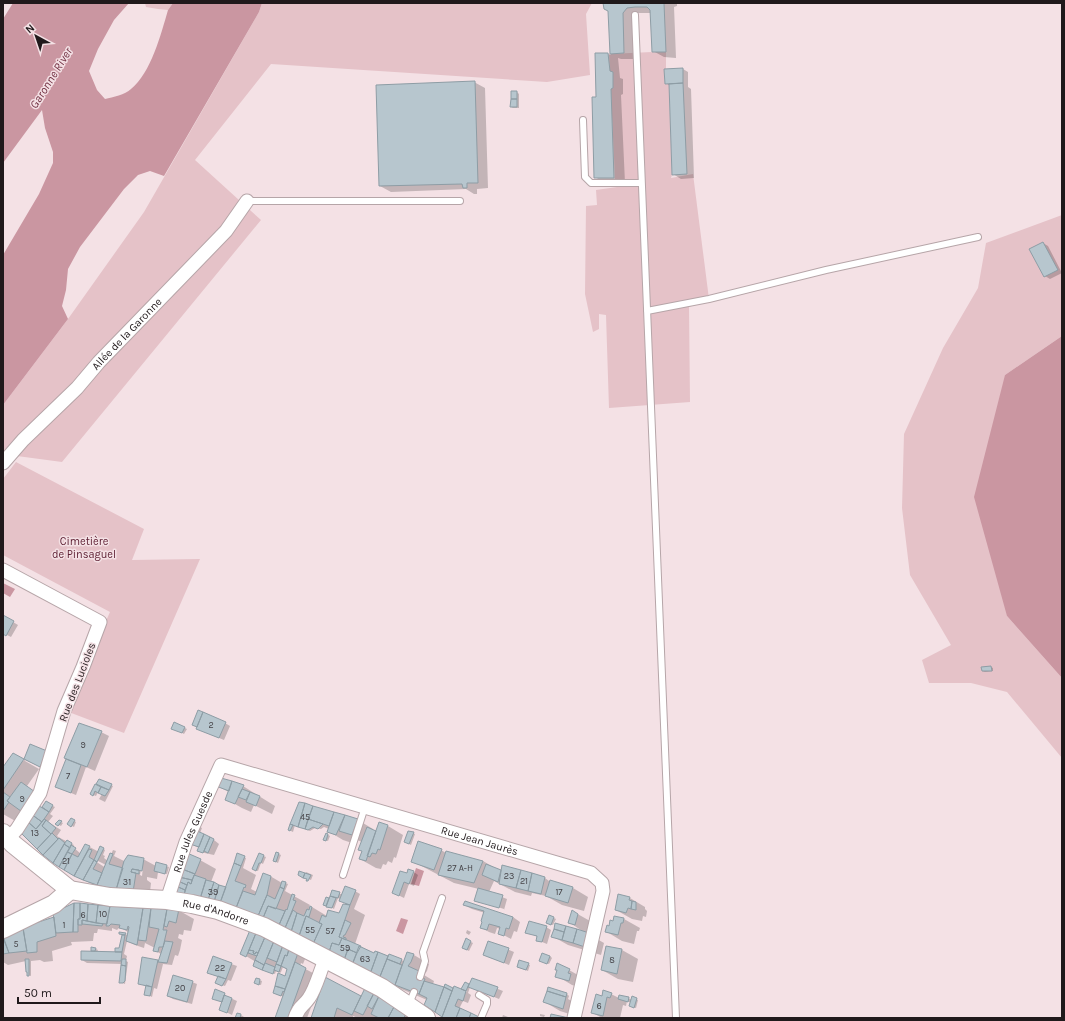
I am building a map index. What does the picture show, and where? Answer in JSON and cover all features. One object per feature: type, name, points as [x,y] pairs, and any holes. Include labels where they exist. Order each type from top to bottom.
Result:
[{"type":"main road","name":"Rue d'Andorre","points":[[5,836],[70,890],[110,897],[167,900],[218,910],[264,927],[325,960],[382,988],[411,999],[426,1018]]},
{"type":"main road","points":[[3,929],[54,904],[70,890]]},
{"type":"street","name":"Allée de la Garonne","points":[[3,463],[24,440],[77,388],[99,362],[226,231],[247,201]]},
{"type":"street","name":"Rue des Lucioles","points":[[3,570],[100,622],[64,711],[40,793],[17,829],[5,836]]},
{"type":"street","name":"Rue Jean Jaurès","points":[[221,765],[591,873],[602,883],[603,891],[574,1018]]},
{"type":"street","name":"Rue Jules Guesde","points":[[167,900],[186,842],[221,765]]},
{"type":"street","points":[[295,1018],[299,1008],[311,996],[325,960]]},
{"type":"lane","points":[[635,15],[676,1018]]},
{"type":"lane","points":[[583,120],[585,177],[592,184],[642,183]]},
{"type":"lane","points":[[247,201],[460,201]]},
{"type":"lane","points":[[647,311],[709,299],[826,270],[978,237]]},
{"type":"lane","points":[[343,875],[365,807]]},
{"type":"lane","points":[[420,977],[425,961],[423,952],[442,898]]},
{"type":"lane","points":[[479,995],[486,1000],[487,1004],[481,1018]]},
{"type":"green space","points":[[145,3],[173,3],[168,10],[146,7]]},
{"type":"green space","points":[[262,3],[592,3],[586,14],[590,75],[547,82],[271,64],[195,160],[261,220],[62,462],[17,456],[3,471],[3,405],[68,319],[144,212],[259,12]]},
{"type":"green space","points":[[666,52],[666,69],[664,69],[665,84],[669,84],[671,178],[693,174],[709,299],[689,307],[690,402],[609,408],[606,315],[599,314],[599,329],[593,332],[585,294],[586,206],[597,205],[596,190],[638,184],[614,183],[615,177],[609,54]]},
{"type":"green space","points":[[1062,215],[1062,336],[1005,375],[1007,616],[1062,678],[1062,758],[1007,692],[971,683],[929,683],[922,660],[951,645],[910,575],[902,508],[904,434],[943,348],[978,288],[986,243]]},
{"type":"green space","name":"Cimetière de Pinsaguel","points":[[16,462],[144,529],[132,560],[200,559],[124,733],[66,711],[110,612],[3,555],[3,479]]},
{"type":"water","name":"Garonne River","points":[[13,3],[129,3],[114,20],[98,49],[89,71],[97,90],[105,99],[126,93],[138,82],[150,63],[168,10],[173,3],[262,3],[259,12],[164,176],[150,171],[138,175],[124,189],[80,247],[68,269],[66,290],[62,306],[68,319],[3,405],[3,255],[39,194],[53,163],[53,152],[45,128],[42,110],[3,163],[3,19]]},
{"type":"water","points":[[1062,336],[1062,678],[1007,616],[974,497],[1005,375]]},
{"type":"water","points":[[3,583],[15,589],[10,597],[3,593]]},
{"type":"water","points":[[416,868],[424,871],[419,886],[411,884]]},
{"type":"water","points":[[401,918],[408,920],[403,934],[396,931]]},
{"type":"building","points":[[603,3],[664,3],[666,52],[652,52],[650,10],[647,7],[635,7],[627,8],[623,13],[624,53],[610,54],[608,11],[604,9]]},
{"type":"building","points":[[595,53],[608,53],[610,71],[613,72],[613,88],[611,89],[614,178],[594,178],[592,97],[596,97]]},
{"type":"building","points":[[683,68],[683,83],[665,84],[664,69]]},
{"type":"building","points":[[475,81],[478,183],[467,183],[467,188],[463,188],[462,184],[379,186],[376,85]]},
{"type":"building","points":[[683,83],[687,174],[672,175],[669,84]]},
{"type":"building","points":[[511,91],[517,91],[517,99],[511,99]]},
{"type":"building","points":[[511,99],[517,99],[517,107],[510,107]]},
{"type":"building","points":[[1043,242],[1058,270],[1044,277],[1029,249]]},
{"type":"building","points":[[3,615],[14,621],[6,636],[3,634]]},
{"type":"building","points":[[991,666],[992,671],[982,671],[981,667]]},
{"type":"building","points":[[198,710],[203,712],[197,727],[192,725]]},
{"type":"building","points":[[203,712],[226,722],[219,738],[196,729]]},
{"type":"building","points":[[174,722],[185,727],[182,733],[171,729]]},
{"type":"building","points":[[79,723],[102,731],[87,767],[64,758]]},
{"type":"building","points":[[30,744],[47,751],[40,767],[24,759]]},
{"type":"building","points":[[13,753],[24,759],[3,790],[3,767]]},
{"type":"building","points":[[66,759],[81,765],[71,793],[55,787]]},
{"type":"building","points":[[221,778],[232,781],[229,791],[216,786]]},
{"type":"building","points":[[99,779],[112,784],[109,790],[96,784]]},
{"type":"building","points":[[232,781],[244,785],[235,804],[225,800]]},
{"type":"building","points":[[21,782],[38,794],[25,814],[7,801]]},
{"type":"building","points":[[95,784],[101,787],[98,793],[95,791],[93,796],[90,794]]},
{"type":"building","points":[[101,787],[109,790],[105,796],[98,793]]},
{"type":"building","points":[[242,789],[250,792],[246,800],[238,797]]},
{"type":"building","points":[[3,792],[10,797],[7,801],[9,802],[3,811]]},
{"type":"building","points":[[250,792],[260,796],[256,806],[246,802]]},
{"type":"building","points":[[46,801],[53,805],[49,812],[42,807]]},
{"type":"building","points":[[299,802],[305,803],[298,827],[290,824]]},
{"type":"building","points":[[305,803],[313,806],[305,829],[298,827]]},
{"type":"building","points":[[36,804],[49,812],[42,822],[31,814]]},
{"type":"building","points":[[313,806],[334,812],[329,826],[308,819]]},
{"type":"building","points":[[334,812],[345,815],[336,835],[327,832]]},
{"type":"building","points":[[31,814],[42,822],[36,829],[28,822]]},
{"type":"building","points":[[345,815],[358,819],[352,835],[339,831]]},
{"type":"building","points":[[71,818],[75,820],[71,827],[67,824]]},
{"type":"building","points":[[44,819],[46,820],[42,826],[51,834],[37,849],[20,832],[28,822],[36,829]]},
{"type":"building","points":[[308,819],[323,824],[318,829],[313,827],[308,830],[305,829]]},
{"type":"building","points":[[46,820],[56,828],[51,834],[42,826]]},
{"type":"building","points":[[59,820],[62,821],[58,826],[55,824]]},
{"type":"building","points":[[379,822],[388,825],[380,850],[378,849],[376,854],[372,853],[370,857],[367,856]]},
{"type":"building","points":[[290,824],[293,825],[290,831],[288,830]]},
{"type":"building","points":[[367,827],[376,831],[366,861],[359,859],[362,851],[358,850]]},
{"type":"building","points":[[195,830],[204,834],[199,847],[190,844]]},
{"type":"building","points":[[408,831],[414,832],[409,844],[404,842]]},
{"type":"building","points":[[52,833],[58,839],[43,855],[37,849]]},
{"type":"building","points":[[326,833],[328,834],[326,841],[323,840]]},
{"type":"building","points":[[204,834],[210,837],[203,853],[197,851]]},
{"type":"building","points":[[210,837],[214,839],[208,853],[204,851]]},
{"type":"building","points":[[59,838],[65,843],[53,863],[43,855]]},
{"type":"building","points":[[67,840],[72,843],[70,848],[64,844]]},
{"type":"building","points":[[418,841],[442,849],[434,870],[411,862]]},
{"type":"building","points":[[64,844],[70,848],[59,867],[53,863]]},
{"type":"building","points":[[85,844],[90,846],[74,876],[64,870],[72,854],[78,857]]},
{"type":"building","points":[[71,845],[76,848],[72,854],[67,852]]},
{"type":"building","points":[[100,846],[104,848],[97,862],[94,860]]},
{"type":"building","points":[[89,849],[92,850],[89,857],[94,860],[83,880],[74,876]]},
{"type":"building","points":[[446,851],[483,861],[474,883],[438,875]]},
{"type":"building","points":[[67,852],[72,854],[64,870],[59,867]]},
{"type":"building","points":[[276,852],[279,853],[276,862],[273,861]]},
{"type":"building","points":[[110,853],[113,854],[109,864],[123,868],[116,890],[97,885]]},
{"type":"building","points":[[187,853],[201,859],[195,874],[182,869]]},
{"type":"building","points":[[237,853],[245,856],[241,866],[234,863]]},
{"type":"building","points":[[259,853],[264,855],[256,871],[252,869]]},
{"type":"building","points":[[128,855],[144,858],[142,871],[132,869],[131,872],[136,873],[133,892],[116,890],[124,861]]},
{"type":"building","points":[[94,860],[97,862],[93,869],[102,873],[97,885],[83,880]]},
{"type":"building","points":[[156,862],[167,865],[165,874],[154,871]]},
{"type":"building","points":[[234,863],[241,866],[235,881],[246,885],[236,908],[220,903]]},
{"type":"building","points":[[486,864],[501,870],[498,882],[482,875]]},
{"type":"building","points":[[502,865],[521,870],[516,888],[499,884]]},
{"type":"building","points":[[132,869],[139,870],[139,874],[131,872]]},
{"type":"building","points":[[182,869],[195,874],[192,880],[179,877]]},
{"type":"building","points":[[408,869],[414,871],[409,884],[404,882],[399,896],[392,893],[400,871],[407,873]]},
{"type":"building","points":[[521,870],[532,873],[528,891],[516,888]]},
{"type":"building","points":[[299,871],[305,873],[303,878],[298,875]]},
{"type":"building","points":[[263,873],[271,876],[267,895],[258,916],[236,908],[243,891],[255,895]]},
{"type":"building","points":[[305,873],[311,875],[308,881],[306,881],[307,879],[303,878]]},
{"type":"building","points":[[532,873],[545,877],[541,894],[528,891]]},
{"type":"building","points":[[194,875],[206,879],[200,899],[184,895],[188,882],[191,884]]},
{"type":"building","points":[[179,877],[192,880],[191,884],[188,882],[187,885],[178,881]]},
{"type":"building","points":[[206,880],[214,882],[208,900],[200,899]]},
{"type":"building","points":[[550,880],[573,887],[568,903],[545,896]]},
{"type":"building","points":[[178,881],[187,885],[185,890],[176,886]]},
{"type":"building","points":[[282,881],[286,882],[284,889],[280,887]]},
{"type":"building","points":[[214,882],[219,885],[214,902],[208,900]]},
{"type":"building","points":[[219,885],[226,887],[220,903],[214,902]]},
{"type":"building","points":[[176,886],[185,890],[184,896],[175,894]]},
{"type":"building","points":[[345,886],[356,890],[350,905],[339,901]]},
{"type":"building","points":[[280,887],[284,889],[276,909],[268,906],[263,918],[258,916],[267,895],[275,899]]},
{"type":"building","points":[[478,888],[503,895],[499,908],[474,901]]},
{"type":"building","points":[[332,890],[340,892],[338,898],[330,896]]},
{"type":"building","points":[[292,894],[295,895],[293,900],[296,901],[285,928],[279,925],[286,909],[287,910]]},
{"type":"building","points":[[618,894],[630,897],[629,900],[632,901],[631,909],[628,908],[626,913],[615,910]]},
{"type":"building","points":[[330,896],[336,898],[332,908],[326,907]]},
{"type":"building","points":[[326,897],[329,898],[326,906],[323,905]]},
{"type":"building","points":[[465,901],[513,917],[509,929],[506,928],[504,936],[498,934],[500,927],[489,924],[487,930],[480,928],[484,911],[463,905]]},
{"type":"building","points":[[632,901],[636,902],[636,910],[631,909]]},
{"type":"building","points":[[74,903],[80,903],[78,932],[73,932]]},
{"type":"building","points":[[74,903],[73,932],[56,933],[53,913]]},
{"type":"building","points":[[80,903],[88,904],[87,921],[82,920],[82,925],[78,925],[78,919],[80,919]]},
{"type":"building","points":[[88,904],[98,905],[96,923],[87,921]]},
{"type":"building","points":[[343,904],[350,905],[339,937],[342,938],[339,945],[332,943],[329,952],[313,944],[322,924],[319,923],[322,915],[326,917],[328,910],[339,913]]},
{"type":"building","points":[[98,905],[110,906],[107,924],[96,923]]},
{"type":"building","points":[[110,906],[143,908],[137,945],[126,941],[128,926],[127,930],[119,928],[120,925],[111,924],[106,926]]},
{"type":"building","points":[[268,906],[285,911],[279,925],[263,918]]},
{"type":"building","points":[[310,906],[312,907],[309,917],[306,916],[299,936],[291,932],[297,913],[304,916],[307,909],[309,910]]},
{"type":"building","points":[[143,908],[151,908],[146,941],[138,940]]},
{"type":"building","points":[[151,908],[167,909],[163,930],[167,930],[163,947],[159,947],[158,952],[153,951],[159,929],[149,927]]},
{"type":"building","points":[[167,909],[179,909],[176,923],[169,921],[167,927],[164,926]]},
{"type":"building","points":[[293,910],[297,913],[291,932],[285,928]]},
{"type":"building","points":[[572,910],[578,914],[575,925],[568,923]]},
{"type":"building","points":[[549,915],[554,917],[551,925],[546,923]]},
{"type":"building","points":[[306,916],[322,924],[313,944],[299,936]]},
{"type":"building","points":[[614,916],[624,918],[618,935],[605,932],[607,925],[609,926],[610,920],[613,921]]},
{"type":"building","points":[[54,917],[56,936],[37,942],[37,952],[27,953],[23,927]]},
{"type":"building","points":[[82,920],[103,924],[102,926],[82,924]]},
{"type":"building","points":[[345,920],[351,923],[343,937],[346,938],[346,940],[339,937]]},
{"type":"building","points":[[529,921],[547,926],[542,942],[536,941],[537,936],[525,933]]},
{"type":"building","points":[[555,923],[566,926],[564,932],[554,929]]},
{"type":"building","points":[[566,926],[577,929],[573,943],[562,940]]},
{"type":"building","points":[[23,929],[27,951],[9,953],[3,936]]},
{"type":"building","points":[[554,929],[564,932],[562,940],[551,937]]},
{"type":"building","points":[[577,929],[589,933],[585,947],[573,943]]},
{"type":"building","points":[[250,930],[256,933],[246,957],[240,954]]},
{"type":"building","points":[[119,932],[126,933],[125,935],[119,934]]},
{"type":"building","points":[[256,933],[265,937],[258,953],[256,952],[255,954],[253,953],[254,951],[249,950]]},
{"type":"building","points":[[122,935],[125,935],[122,952],[115,952],[115,948],[119,948]]},
{"type":"building","points":[[265,937],[274,941],[264,965],[255,960]]},
{"type":"building","points":[[3,938],[9,953],[3,954]]},
{"type":"building","points":[[342,938],[361,946],[357,953],[348,949],[344,960],[329,952],[332,943],[339,945]]},
{"type":"building","points":[[466,938],[471,941],[467,950],[462,948]]},
{"type":"building","points":[[165,941],[173,942],[167,963],[158,962]]},
{"type":"building","points":[[274,941],[283,945],[277,962],[267,958]]},
{"type":"building","points":[[488,941],[509,948],[504,963],[483,955]]},
{"type":"building","points":[[283,945],[289,949],[281,966],[276,964]]},
{"type":"building","points":[[359,946],[374,953],[375,951],[378,952],[370,974],[352,965]]},
{"type":"building","points":[[606,946],[622,949],[617,974],[601,970]]},
{"type":"building","points":[[91,947],[96,948],[95,951],[91,951]]},
{"type":"building","points":[[289,949],[298,953],[285,989],[275,986],[278,973],[285,976],[287,969],[281,966]]},
{"type":"building","points":[[348,949],[357,953],[352,965],[344,960]]},
{"type":"building","points":[[249,950],[254,951],[253,953],[255,954],[256,952],[258,953],[257,956],[248,953]]},
{"type":"building","points":[[81,951],[122,952],[121,961],[81,960]]},
{"type":"building","points":[[378,952],[388,956],[379,979],[370,974]]},
{"type":"building","points":[[407,952],[414,954],[408,966],[419,971],[417,976],[425,979],[419,994],[395,985]]},
{"type":"building","points":[[542,953],[550,956],[547,964],[539,961]]},
{"type":"building","points":[[389,954],[402,959],[400,964],[387,959]]},
{"type":"building","points":[[213,956],[232,963],[226,979],[207,973]]},
{"type":"building","points":[[142,957],[158,960],[152,987],[138,984]]},
{"type":"building","points":[[25,959],[29,959],[29,976],[27,976],[26,972]]},
{"type":"building","points":[[122,959],[126,959],[126,966],[121,965]]},
{"type":"building","points":[[387,959],[402,965],[395,985],[379,979]]},
{"type":"building","points":[[255,960],[264,965],[262,970],[253,966]]},
{"type":"building","points":[[519,960],[529,963],[526,970],[517,967]]},
{"type":"building","points":[[295,962],[306,968],[288,1018],[275,1018]]},
{"type":"building","points":[[265,963],[275,967],[273,974],[262,970]]},
{"type":"building","points":[[557,963],[570,969],[568,973],[571,974],[569,981],[555,977]]},
{"type":"building","points":[[276,964],[281,966],[279,972],[274,970]]},
{"type":"building","points":[[121,965],[126,966],[125,981],[123,983],[119,983]]},
{"type":"building","points":[[173,975],[193,981],[187,1002],[167,996]]},
{"type":"building","points":[[218,976],[226,979],[222,986],[215,983]]},
{"type":"building","points":[[325,977],[361,996],[352,1015],[337,1008],[334,1018],[311,1018]]},
{"type":"building","points":[[256,978],[260,979],[259,985],[254,983]]},
{"type":"building","points":[[472,978],[498,987],[494,997],[468,987]]},
{"type":"building","points":[[424,981],[444,987],[435,1012],[424,1005],[427,998],[419,994]]},
{"type":"building","points":[[465,982],[469,984],[466,991],[461,989]]},
{"type":"building","points":[[445,984],[453,988],[452,991],[444,987]]},
{"type":"building","points":[[146,985],[152,987],[150,996],[144,995]]},
{"type":"building","points":[[275,986],[285,989],[281,996],[273,993]]},
{"type":"building","points":[[454,986],[466,991],[463,1001],[458,999],[455,1006],[460,1008],[456,1018],[444,1018],[442,1017]]},
{"type":"building","points":[[444,987],[452,991],[442,1017],[435,1012]]},
{"type":"building","points":[[548,987],[567,993],[566,997],[547,991]]},
{"type":"building","points":[[365,988],[374,993],[363,1015],[354,1011]]},
{"type":"building","points":[[215,989],[225,993],[222,1002],[212,999]]},
{"type":"building","points":[[603,990],[612,993],[610,998],[607,997],[603,1016],[591,1013],[596,994],[602,996]]},
{"type":"building","points":[[547,991],[566,997],[563,1009],[543,1002]]},
{"type":"building","points":[[374,993],[379,996],[372,1009],[367,1006]]},
{"type":"building","points":[[224,995],[232,998],[227,1013],[219,1010]]},
{"type":"building","points":[[619,995],[629,997],[628,1002],[618,999]]},
{"type":"building","points":[[379,996],[395,1005],[388,1018],[379,1018],[371,1014]]},
{"type":"building","points":[[632,996],[637,998],[634,1008],[629,1006]]},
{"type":"building","points":[[395,1005],[406,1013],[404,1018],[388,1018]]},
{"type":"building","points":[[460,1008],[471,1013],[469,1018],[456,1018]]},
{"type":"building","points":[[237,1013],[241,1014],[240,1018],[235,1018]]},
{"type":"building","points":[[471,1013],[479,1017],[479,1018],[469,1018]]},
{"type":"building","points":[[551,1014],[569,1018],[550,1018]]}]
